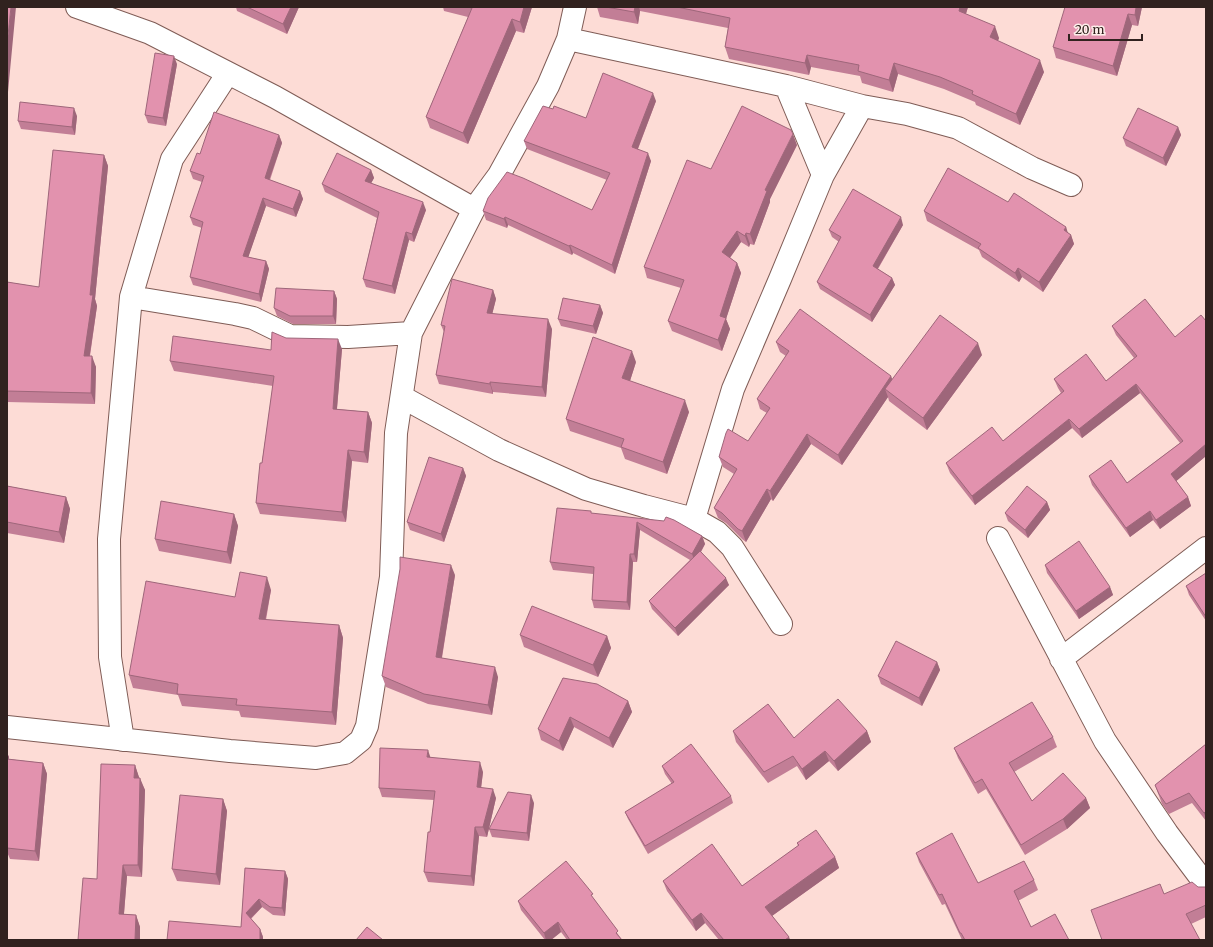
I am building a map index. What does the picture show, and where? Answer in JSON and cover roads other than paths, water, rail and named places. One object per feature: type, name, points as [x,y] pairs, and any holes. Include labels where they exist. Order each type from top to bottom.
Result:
[{"type":"street","points":[[77,7],[150,34],[228,73],[275,97],[474,209]]},
{"type":"street","points":[[7,727],[230,751],[316,758],[345,753],[361,740],[367,726],[391,577],[396,433],[411,333],[474,209],[499,175],[548,86],[568,39],[575,7]]},
{"type":"street","points":[[568,39],[786,86],[862,106],[907,114],[958,128],[1032,168],[1070,184]]},
{"type":"street","points":[[123,740],[110,657],[109,539],[131,297],[172,159],[228,73]]},
{"type":"street","points":[[786,86],[823,175]]},
{"type":"street","points":[[694,519],[733,388],[823,175],[862,106]]},
{"type":"street","points":[[131,297],[253,318],[290,336],[348,337],[411,333]]},
{"type":"street","points":[[402,397],[499,450],[586,489],[694,519],[717,532],[732,547],[781,624]]},
{"type":"street","points":[[998,538],[1105,741],[1167,833],[1206,885]]},
{"type":"street","points":[[1061,659],[1206,548]]}]
